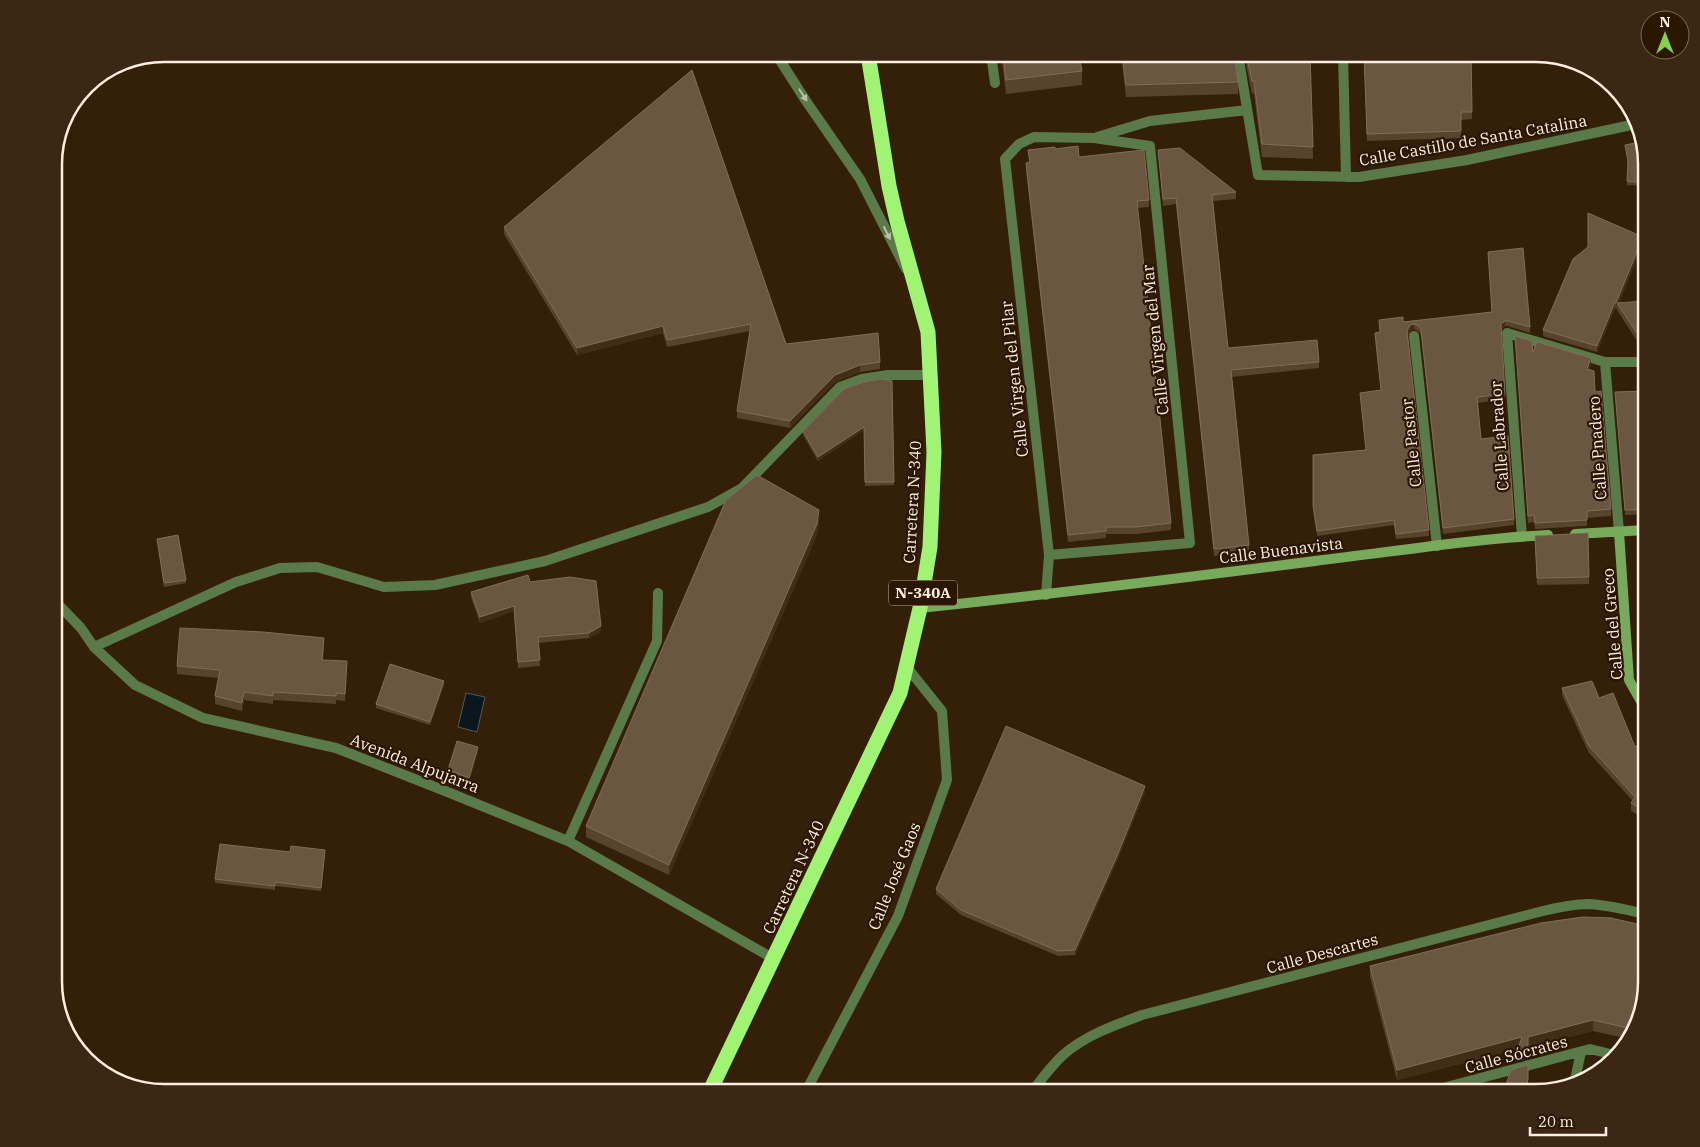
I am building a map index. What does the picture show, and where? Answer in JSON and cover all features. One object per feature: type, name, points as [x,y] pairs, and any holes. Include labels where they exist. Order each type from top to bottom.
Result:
[{"type":"highway","name":"Carretera N-340","points":[[713,1084],[900,693],[920,608],[930,547],[934,452],[928,332],[896,221],[869,62]]},
{"type":"street","points":[[781,62],[860,179],[916,290]]},
{"type":"street","points":[[992,62],[995,83]]},
{"type":"street","name":"Calle Castillo de Santa Catalina","points":[[1239,62],[1258,175],[1359,177],[1466,160],[1630,125]]},
{"type":"street","points":[[1343,62],[1346,177]]},
{"type":"street","points":[[1094,138],[1150,121],[1247,110]]},
{"type":"street","name":"Calle Virgen del Mar","points":[[1005,160],[1019,144],[1034,137],[1094,138],[1150,146],[1190,543],[1048,555]]},
{"type":"street","name":"Calle Virgen del Pilar","points":[[1005,160],[1048,555],[1046,595]]},
{"type":"street","name":"Calle Labrador","points":[[1522,536],[1507,333],[1605,362]]},
{"type":"street","name":"Calle Pastor","points":[[1414,336],[1437,546]]},
{"type":"street","points":[[1605,362],[1638,362]]},
{"type":"street","name":"Calle Pnadero","points":[[1605,362],[1618,532]]},
{"type":"street","points":[[94,647],[236,582],[280,568],[317,567],[384,587],[418,586],[435,585],[554,558],[708,507],[742,488],[840,387],[862,378],[888,375],[930,375]]},
{"type":"street","name":"Calle Buenavista","points":[[920,608],[1046,595],[1522,536],[1638,531]]},
{"type":"street","name":"Calle del Greco","points":[[1618,532],[1629,680],[1638,696]]},
{"type":"street","points":[[568,841],[657,641],[658,593]]},
{"type":"street","name":"Avenida Alpujarra","points":[[63,609],[81,628],[94,647],[135,684],[203,718],[336,748],[568,841],[774,959]]},
{"type":"street","name":"Calle José Gaos","points":[[810,1084],[898,916],[947,780],[942,711],[906,666]]},
{"type":"street","name":"Calle Descartes","points":[[1039,1084],[1063,1055],[1086,1039],[1111,1026],[1142,1015],[1565,906],[1588,904],[1638,912]]},
{"type":"street","name":"Calle Sócrates","points":[[1460,1084],[1590,1049],[1609,1053]]},
{"type":"street","points":[[1576,1076],[1581,1052]]},
{"type":"shaded area","points":[[466,693],[485,697],[477,732],[458,727]]},
{"type":"building","points":[[1004,62],[1080,62],[1082,71],[1006,80]]},
{"type":"building","points":[[1123,62],[1235,62],[1238,82],[1126,85]]},
{"type":"building","points":[[1248,62],[1310,62],[1313,147],[1262,144],[1254,81],[1252,81]]},
{"type":"building","points":[[1364,62],[1471,62],[1472,112],[1461,112],[1461,131],[1367,134]]},
{"type":"building","points":[[692,70],[786,344],[878,333],[880,362],[860,365],[835,375],[790,421],[737,411],[751,324],[667,340],[663,326],[577,348],[504,227]]},
{"type":"building","points":[[1635,143],[1638,182],[1627,181],[1628,161],[1625,145]]},
{"type":"building","points":[[1078,146],[1079,157],[1144,150],[1149,200],[1137,201],[1171,523],[1136,527],[1106,527],[1106,531],[1068,535],[1026,163],[1030,162],[1028,150]]},
{"type":"building","points":[[1180,148],[1236,192],[1212,195],[1228,348],[1317,340],[1319,362],[1231,370],[1249,545],[1214,549],[1176,198],[1163,199],[1158,150]]},
{"type":"building","points":[[1588,213],[1638,235],[1638,249],[1597,346],[1543,330],[1573,259],[1588,247]]},
{"type":"building","points":[[1523,248],[1530,327],[1508,321],[1501,324],[1505,394],[1477,397],[1481,439],[1508,436],[1514,519],[1443,528],[1421,330],[1419,326],[1414,324],[1410,325],[1407,331],[1429,530],[1396,534],[1394,520],[1317,531],[1313,505],[1313,455],[1366,450],[1360,393],[1381,390],[1375,333],[1380,332],[1379,320],[1403,317],[1403,322],[1492,312],[1488,252]]},
{"type":"building","points":[[1638,302],[1638,334],[1617,303]]},
{"type":"building","points":[[1515,336],[1532,341],[1533,352],[1537,342],[1591,358],[1587,369],[1594,371],[1595,392],[1601,391],[1611,509],[1587,511],[1587,520],[1535,523],[1534,515],[1528,516]]},
{"type":"building","points":[[881,379],[892,381],[894,482],[865,482],[864,427],[818,457],[803,431],[844,389],[864,382]]},
{"type":"building","points":[[1638,391],[1638,509],[1625,510],[1615,392]]},
{"type":"building","points":[[757,475],[819,510],[817,524],[669,865],[586,826],[726,500]]},
{"type":"building","points":[[1588,533],[1589,577],[1537,578],[1535,536]]},
{"type":"building","points":[[178,535],[186,580],[164,583],[157,539]]},
{"type":"building","points":[[528,575],[530,582],[570,577],[596,581],[601,626],[589,633],[538,637],[540,660],[518,662],[514,606],[480,617],[471,592]]},
{"type":"building","points":[[180,628],[263,632],[324,638],[322,660],[347,661],[345,694],[336,693],[336,696],[273,692],[273,696],[244,692],[242,703],[215,696],[220,670],[177,666]]},
{"type":"building","points":[[390,664],[444,681],[430,722],[376,704]]},
{"type":"building","points":[[1592,681],[1599,698],[1613,693],[1635,747],[1638,744],[1638,807],[1631,803],[1635,797],[1589,746],[1562,688]]},
{"type":"building","points":[[1006,726],[1145,786],[1117,856],[1075,950],[1058,951],[961,910],[936,889]]},
{"type":"building","points":[[457,741],[478,747],[469,778],[448,770]]},
{"type":"building","points":[[220,844],[290,852],[291,846],[325,850],[321,888],[275,882],[275,886],[215,879]]},
{"type":"building","points":[[1583,917],[1611,918],[1638,924],[1637,996],[1627,1028],[1593,1020],[1528,1037],[1528,1048],[1517,1051],[1522,1037],[1397,1070],[1370,966],[1541,923]]},
{"type":"building","points":[[1528,1065],[1527,1084],[1506,1084],[1511,1070]]}]
